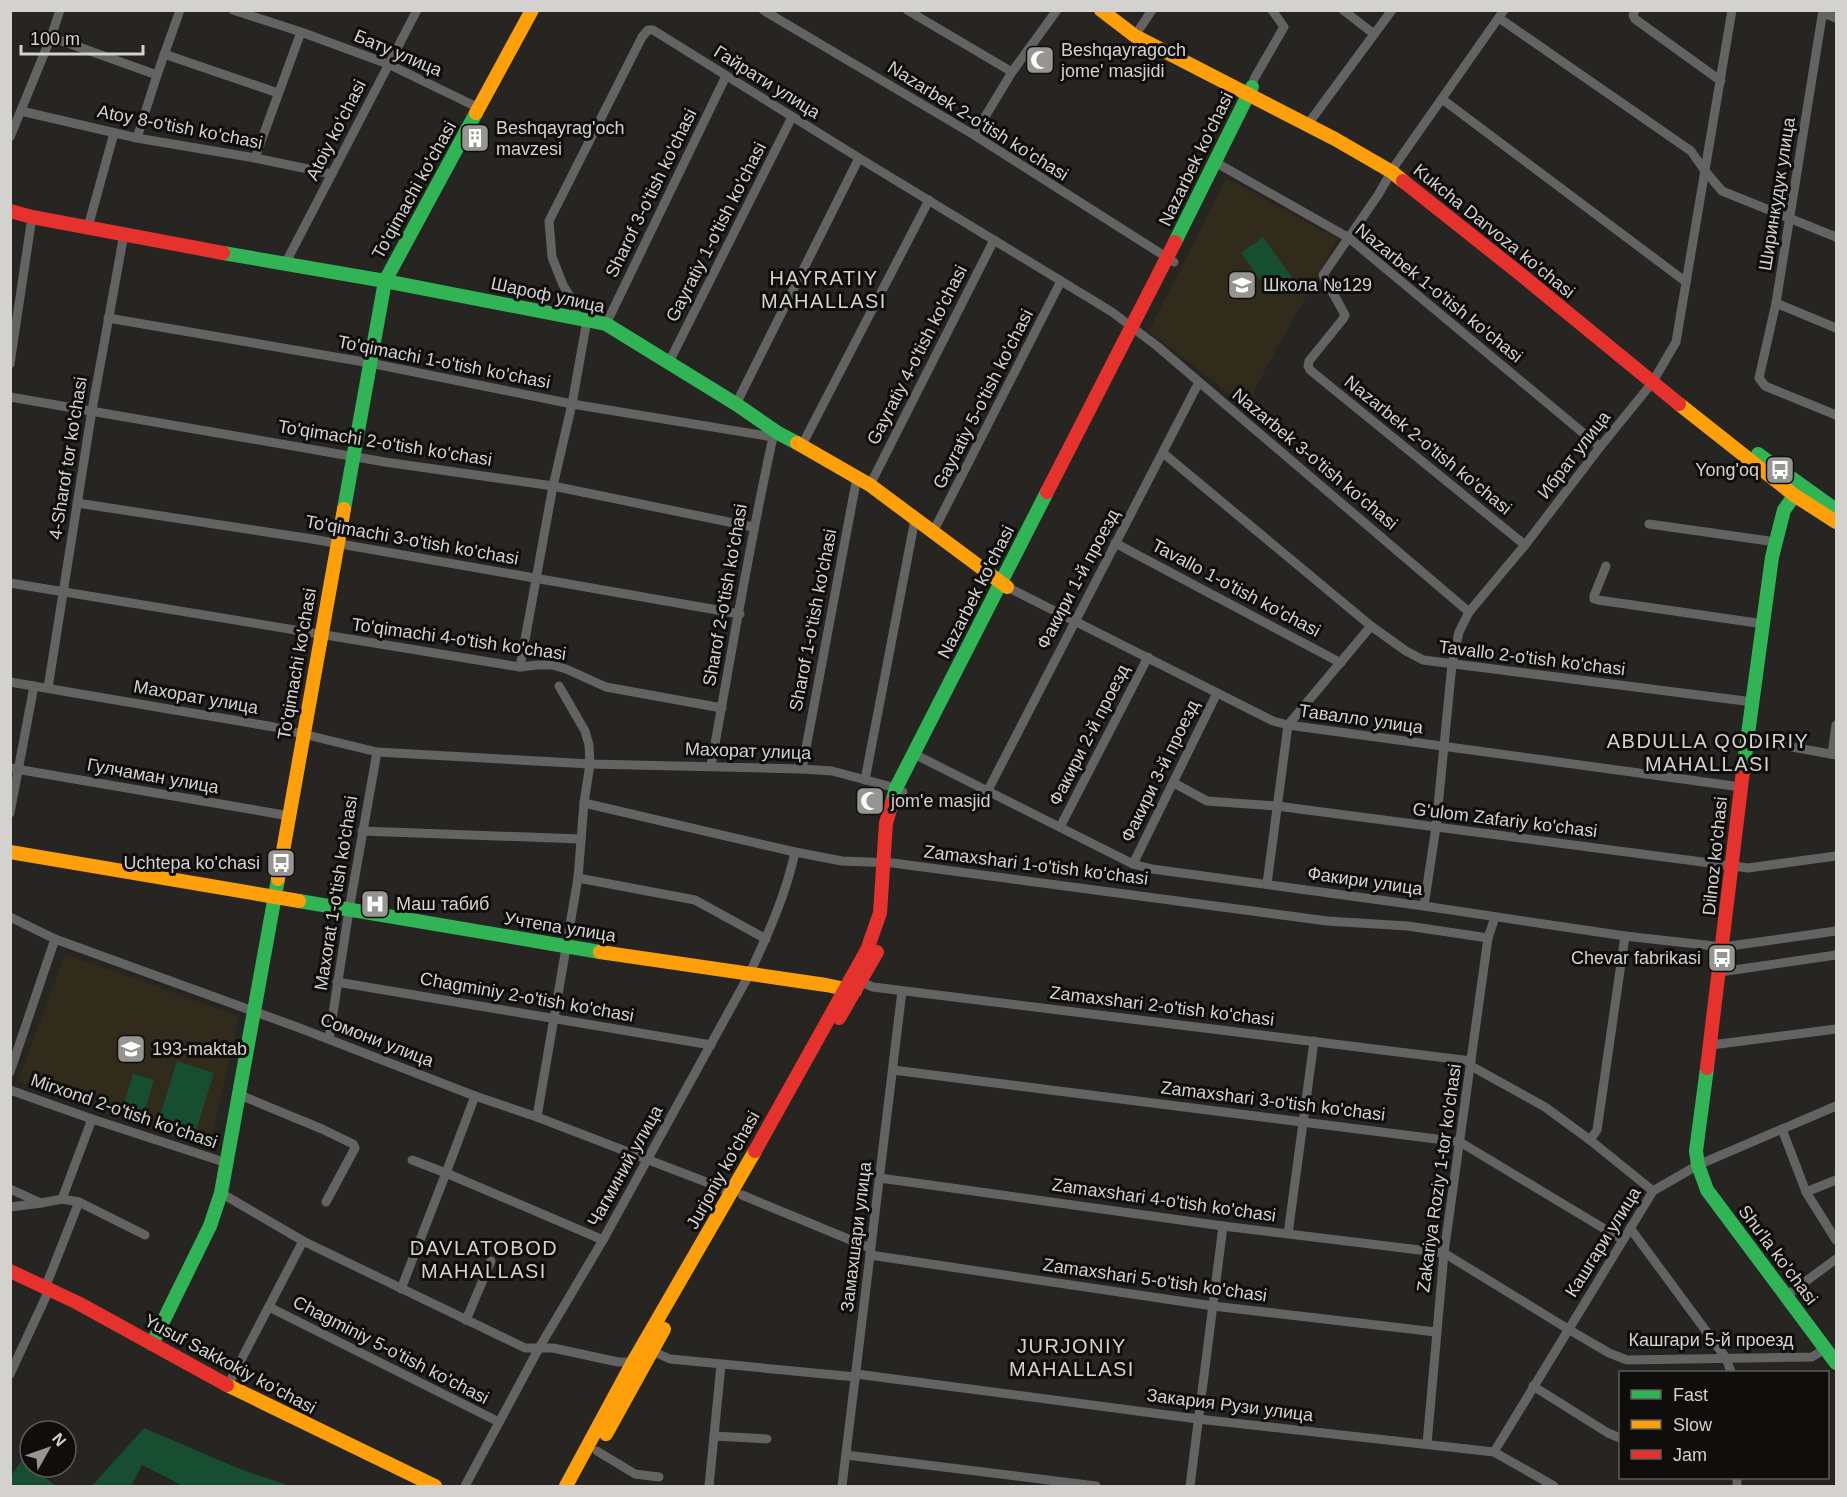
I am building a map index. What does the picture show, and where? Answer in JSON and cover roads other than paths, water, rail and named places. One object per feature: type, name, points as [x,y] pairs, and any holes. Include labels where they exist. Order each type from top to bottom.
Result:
[{"type":"main road","name":"To'qimachi ko'chasi","points":[[152,1344],[210,1226],[221,1193],[385,281],[532,10]]},
{"type":"main road","name":"Kukcha Darvoza ko'chasi","points":[[1101,10],[1135,36],[1311,121],[1358,151],[1394,168],[1519,273],[1836,522]]},
{"type":"main road","name":"Kukcha Darvoza ko'chasi","points":[[1115,10],[1140,28],[1252,92]]},
{"type":"main road","name":"Nazarbek ko'chasi","points":[[888,863],[896,823],[899,790],[1170,260],[1252,92]]},
{"type":"main road","name":"Шароф улица","points":[[10,211],[606,324],[736,404],[775,435],[802,445],[870,485],[1004,585]]},
{"type":"main road","name":"Kukcha Darvoza ko'chasi","points":[[1797,491],[1836,510]]},
{"type":"main road","name":"Dilnoz ko'chasi","points":[[1698,1165],[1696,1151],[1720,972],[1741,786],[1776,542],[1784,510],[1797,491]]},
{"type":"main road","name":"Учтепа улица","points":[[10,852],[565,946],[749,975],[853,985]]},
{"type":"main road","name":"Jurjoniy ko'chasi","points":[[578,1486],[853,985],[876,955],[890,907],[888,863]]},
{"type":"main road","name":"Shu'la ko'chasi","points":[[1698,1165],[1707,1190],[1836,1363]]},
{"type":"main road","name":"Jurjoniy ko'chasi","points":[[566,1486],[633,1362],[737,1193]]},
{"type":"main road","name":"Yusuf Sakkokiy ko'chasi","points":[[10,1271],[228,1385],[435,1486]]},
{"type":"street","points":[[10,137],[13,121],[21,111],[60,10]]},
{"type":"street","points":[[137,138],[156,75],[180,10]]},
{"type":"street","name":"Atoiy koʻchasi","points":[[285,264],[417,10]]},
{"type":"street","name":"Nazarbek 2-o'tish ko'chasi","points":[[763,10],[974,135],[1170,260]]},
{"type":"street","points":[[907,10],[1012,72]]},
{"type":"street","points":[[974,135],[1012,72],[1057,10]]},
{"type":"street","points":[[1140,28],[1152,10]]},
{"type":"street","points":[[1252,92],[1254,79],[1284,27],[1272,10]]},
{"type":"street","points":[[1343,10],[1374,34]]},
{"type":"street","points":[[1311,121],[1392,10]]},
{"type":"street","points":[[1635,10],[1633,15],[1635,19],[1721,81]]},
{"type":"street","name":"Ибрат улица","points":[[1424,906],[1436,827],[1452,664],[1459,632],[1469,612],[1525,545],[1654,380],[1676,342],[1732,10]]},
{"type":"street","name":"Бату улица","points":[[238,11],[388,64],[479,108]]},
{"type":"street","points":[[1823,12],[1836,18]]},
{"type":"street","name":"Ширинкудук улица","points":[[1823,12],[1776,303],[1759,378],[1765,386],[1836,415]]},
{"type":"street","points":[[1349,238],[1394,168],[1502,14],[1691,151],[1722,190],[1836,237]]},
{"type":"street","name":"Гайрати улица","points":[[581,319],[563,285],[552,257],[549,221],[642,37],[648,30],[652,30],[1112,312],[1135,329]]},
{"type":"street","points":[[255,158],[301,32]]},
{"type":"street","points":[[51,38],[156,75]]},
{"type":"street","points":[[164,54],[278,93]]},
{"type":"street","name":"Sharof 3-o'tish ko'chasi","points":[[606,324],[726,76]]},
{"type":"street","points":[[1442,99],[1686,282]]},
{"type":"street","name":"Atoy 8-o'tish ko'chasi","points":[[21,111],[137,138],[332,174]]},
{"type":"street","name":"Gayratiy 1-o'tish ko'chasi","points":[[669,363],[792,117]]},
{"type":"street","points":[[88,227],[114,133]]},
{"type":"street","points":[[736,404],[859,158]]},
{"type":"street","name":"Nazarbek 1-o'tish ko'chasi","points":[[1218,164],[1349,238],[1600,447]]},
{"type":"street","points":[[802,445],[929,200]]},
{"type":"street","points":[[10,364],[32,217]]},
{"type":"street","name":"4-Sharof tor ko'chasi","points":[[48,688],[92,410],[124,234]]},
{"type":"street","name":"Nazarbek 2-o'tish ko'chasi","points":[[1349,238],[1323,275],[1345,315],[1309,362],[1310,370],[1525,545]]},
{"type":"street","name":"Gayratiy 4-o'tish ko'chasi","points":[[870,485],[994,240]]},
{"type":"street","name":"Gayratiy 5-o'tish ko'chasi","points":[[933,532],[1061,281]]},
{"type":"street","points":[[1776,303],[1836,328]]},
{"type":"street","name":"To'qimachi 1-o'tish ko'chasi","points":[[108,318],[370,363],[572,404],[775,435]]},
{"type":"street","points":[[520,668],[553,486],[572,404],[581,319]]},
{"type":"street","name":"Nazarbek 3-o'tish ko'chasi","points":[[1135,329],[1469,612]]},
{"type":"street","name":"Факири 1-й проезд","points":[[987,792],[1199,382]]},
{"type":"street","name":"To'qimachi 2-o'tish ko'chasi","points":[[10,397],[385,462],[553,486],[753,527]]},
{"type":"street","name":"Sharof 2-o'tish ko'chasi","points":[[711,766],[740,614],[753,527],[775,435]]},
{"type":"street","name":"Tavallo 2-o'tish ko'chasi","points":[[1163,453],[1371,626],[1423,660],[1753,702]]},
{"type":"street","name":"Sharof 1-o'tish ko'chasi","points":[[802,769],[857,477]]},
{"type":"street","name":"To'qimachi 3-o'tish ko'chasi","points":[[77,503],[337,544],[740,614]]},
{"type":"street","points":[[865,780],[915,519]]},
{"type":"street","points":[[1649,524],[1776,542]]},
{"type":"street","name":"Tavallo 1-o'tish ko'chasi","points":[[1115,543],[1341,663]]},
{"type":"street","points":[[1606,566],[1594,596],[1598,600],[1764,624]]},
{"type":"street","name":"To'qimachi 4-o'tish ko'chasi","points":[[10,583],[520,668],[537,664],[552,665],[606,687],[722,708]]},
{"type":"street","name":"Тавалло улица","points":[[1004,585],[1273,721],[1444,747],[1741,786]]},
{"type":"street","points":[[1268,884],[1288,725],[1371,626]]},
{"type":"street","name":"Факири 2-й проезд","points":[[1060,827],[1148,657]]},
{"type":"street","name":"Махорат улица","points":[[10,682],[262,725],[377,752],[590,764],[832,771],[899,790]]},
{"type":"street","points":[[10,813],[15,769],[34,686]]},
{"type":"street","points":[[537,1117],[578,878],[584,803],[590,764],[589,745],[585,731],[559,686]]},
{"type":"street","name":"Факири 3-й проезд","points":[[1133,864],[1216,693]]},
{"type":"street","points":[[1748,739],[1834,755],[1836,725]]},
{"type":"street","name":"Maxorat 1-o'tish ko'chasi","points":[[329,1039],[377,752]]},
{"type":"street","name":"Факири улица","points":[[917,756],[1133,864],[1152,869],[1625,936],[1723,947],[1836,931]]},
{"type":"street","name":"Гулчаман улица","points":[[15,769],[290,816]]},
{"type":"street","name":"G'ulom Zafariy ko'chasi","points":[[1174,783],[1207,801],[1277,806],[1748,868],[1836,856]]},
{"type":"street","name":"Zamaxshari 1-o'tish ko'chasi","points":[[584,803],[842,861],[888,863],[1327,921],[1408,926],[1488,938]]},
{"type":"street","points":[[362,831],[581,839]]},
{"type":"street","name":"Чагминий улица","points":[[465,1486],[539,1348],[603,1240],[749,975],[791,871],[795,852]]},
{"type":"street","points":[[578,878],[695,900],[765,939]]},
{"type":"street","name":"Сомони улица","points":[[10,917],[55,939],[255,1011],[475,1096],[537,1117],[737,1193]]},
{"type":"street","name":"Zakariya Roziy 1-tor ko'chasi","points":[[1427,1444],[1444,1253],[1488,938],[1495,917]]},
{"type":"street","points":[[1590,1140],[1597,1130],[1625,936]]},
{"type":"street","points":[[10,1072],[55,939]]},
{"type":"street","points":[[1720,972],[1836,955]]},
{"type":"street","name":"Chagminiy 2-o'tish ko'chasi","points":[[337,982],[711,1044]]},
{"type":"street","name":"Zamaxshari 2-o'tish ko'chasi","points":[[853,985],[1314,1041],[1471,1064],[1545,1107],[1653,1191]]},
{"type":"street","name":"Замахшари улица","points":[[842,1486],[902,991]]},
{"type":"street","points":[[1711,1045],[1836,1029]]},
{"type":"street","points":[[1288,1234],[1314,1041]]},
{"type":"street","name":"Zamaxshari 3-o'tish ko'chasi","points":[[893,1070],[1460,1142],[1623,1240]]},
{"type":"street","name":"Mirxond 2-o'tish ko'chasi","points":[[10,1090],[227,1163]]},
{"type":"street","points":[[240,1095],[353,1144],[355,1148],[326,1202]]},
{"type":"street","points":[[400,1289],[475,1096]]},
{"type":"street","name":"Кашгари улица","points":[[1494,1452],[1653,1191],[1698,1165],[1836,1106]]},
{"type":"street","points":[[62,1199],[92,1119]]},
{"type":"street","points":[[1782,1129],[1806,1192],[1836,1240]]},
{"type":"street","points":[[412,1160],[603,1240]]},
{"type":"street","name":"Zamaxshari 4-o'tish ko'chasi","points":[[880,1178],[1223,1226],[1444,1253]]},
{"type":"street","points":[[1806,1192],[1836,1180]]},
{"type":"street","points":[[10,1189],[41,1203]]},
{"type":"street","points":[[221,1193],[303,1241],[525,1348],[553,1348],[618,1362],[633,1362]]},
{"type":"street","name":"Zamaxshari 5-o'tish ko'chasi","points":[[737,1193],[870,1251],[1213,1306],[1436,1332]]},
{"type":"street","points":[[10,1207],[62,1199],[79,1202],[145,1235]]},
{"type":"street","points":[[12,1368],[47,1289],[79,1202]]},
{"type":"street","points":[[1190,1486],[1223,1226]]},
{"type":"street","points":[[1630,1228],[1726,1358],[1731,1371]]},
{"type":"street","name":"Chagminiy 5-o'tish ko'chasi","points":[[228,1385],[303,1241]]},
{"type":"street","name":"Кашгари 5-й проезд","points":[[1444,1253],[1609,1353],[1628,1360],[1812,1357],[1825,1349]]},
{"type":"street","points":[[1786,1296],[1836,1259]]},
{"type":"street","points":[[466,1320],[491,1261]]},
{"type":"street","name":"Chagminiy 5-o'tish ko'chasi","points":[[269,1307],[499,1422]]},
{"type":"street","name":"Закария Рузи улица","points":[[652,1351],[670,1359],[856,1376],[1198,1419],[1494,1452]]},
{"type":"street","points":[[710,1486],[721,1365]]},
{"type":"street","points":[[1533,1386],[1619,1438]]},
{"type":"street","points":[[714,1436],[767,1439]]},
{"type":"street","points":[[597,1451],[634,1474],[659,1477]]},
{"type":"street","points":[[1494,1452],[1554,1486]]},
{"type":"street","points":[[846,1455],[1096,1486]]},
{"type":"place","name":"Beshqayragoch jome' masjidi","points":[[1040,60]]},
{"type":"place","name":"Beshqayrag'och mavzesi","points":[[475,138]]},
{"type":"place","name":"Школа №129","points":[[1242,285]]},
{"type":"place","name":"Yong'oq","points":[[1780,470]]},
{"type":"place","name":"jom'e masjid","points":[[870,801]]},
{"type":"place","name":"Uchtepa ko'chasi","points":[[281,863]]},
{"type":"place","name":"Маш табиб","points":[[375,904]]},
{"type":"place","name":"Chevar fabrikasi","points":[[1722,958]]},
{"type":"place","name":"193-maktab","points":[[131,1049]]},
{"type":"district","name":"HAYRATIY MAHALLASI","points":[[824,290]]},
{"type":"district","name":"ABDULLA QODIRIY MAHALLASI","points":[[1708,752]]},
{"type":"district","name":"DAVLATOBOD MAHALLASI","points":[[484,1260]]},
{"type":"district","name":"JURJONIY MAHALLASI","points":[[1072,1358]]}]
